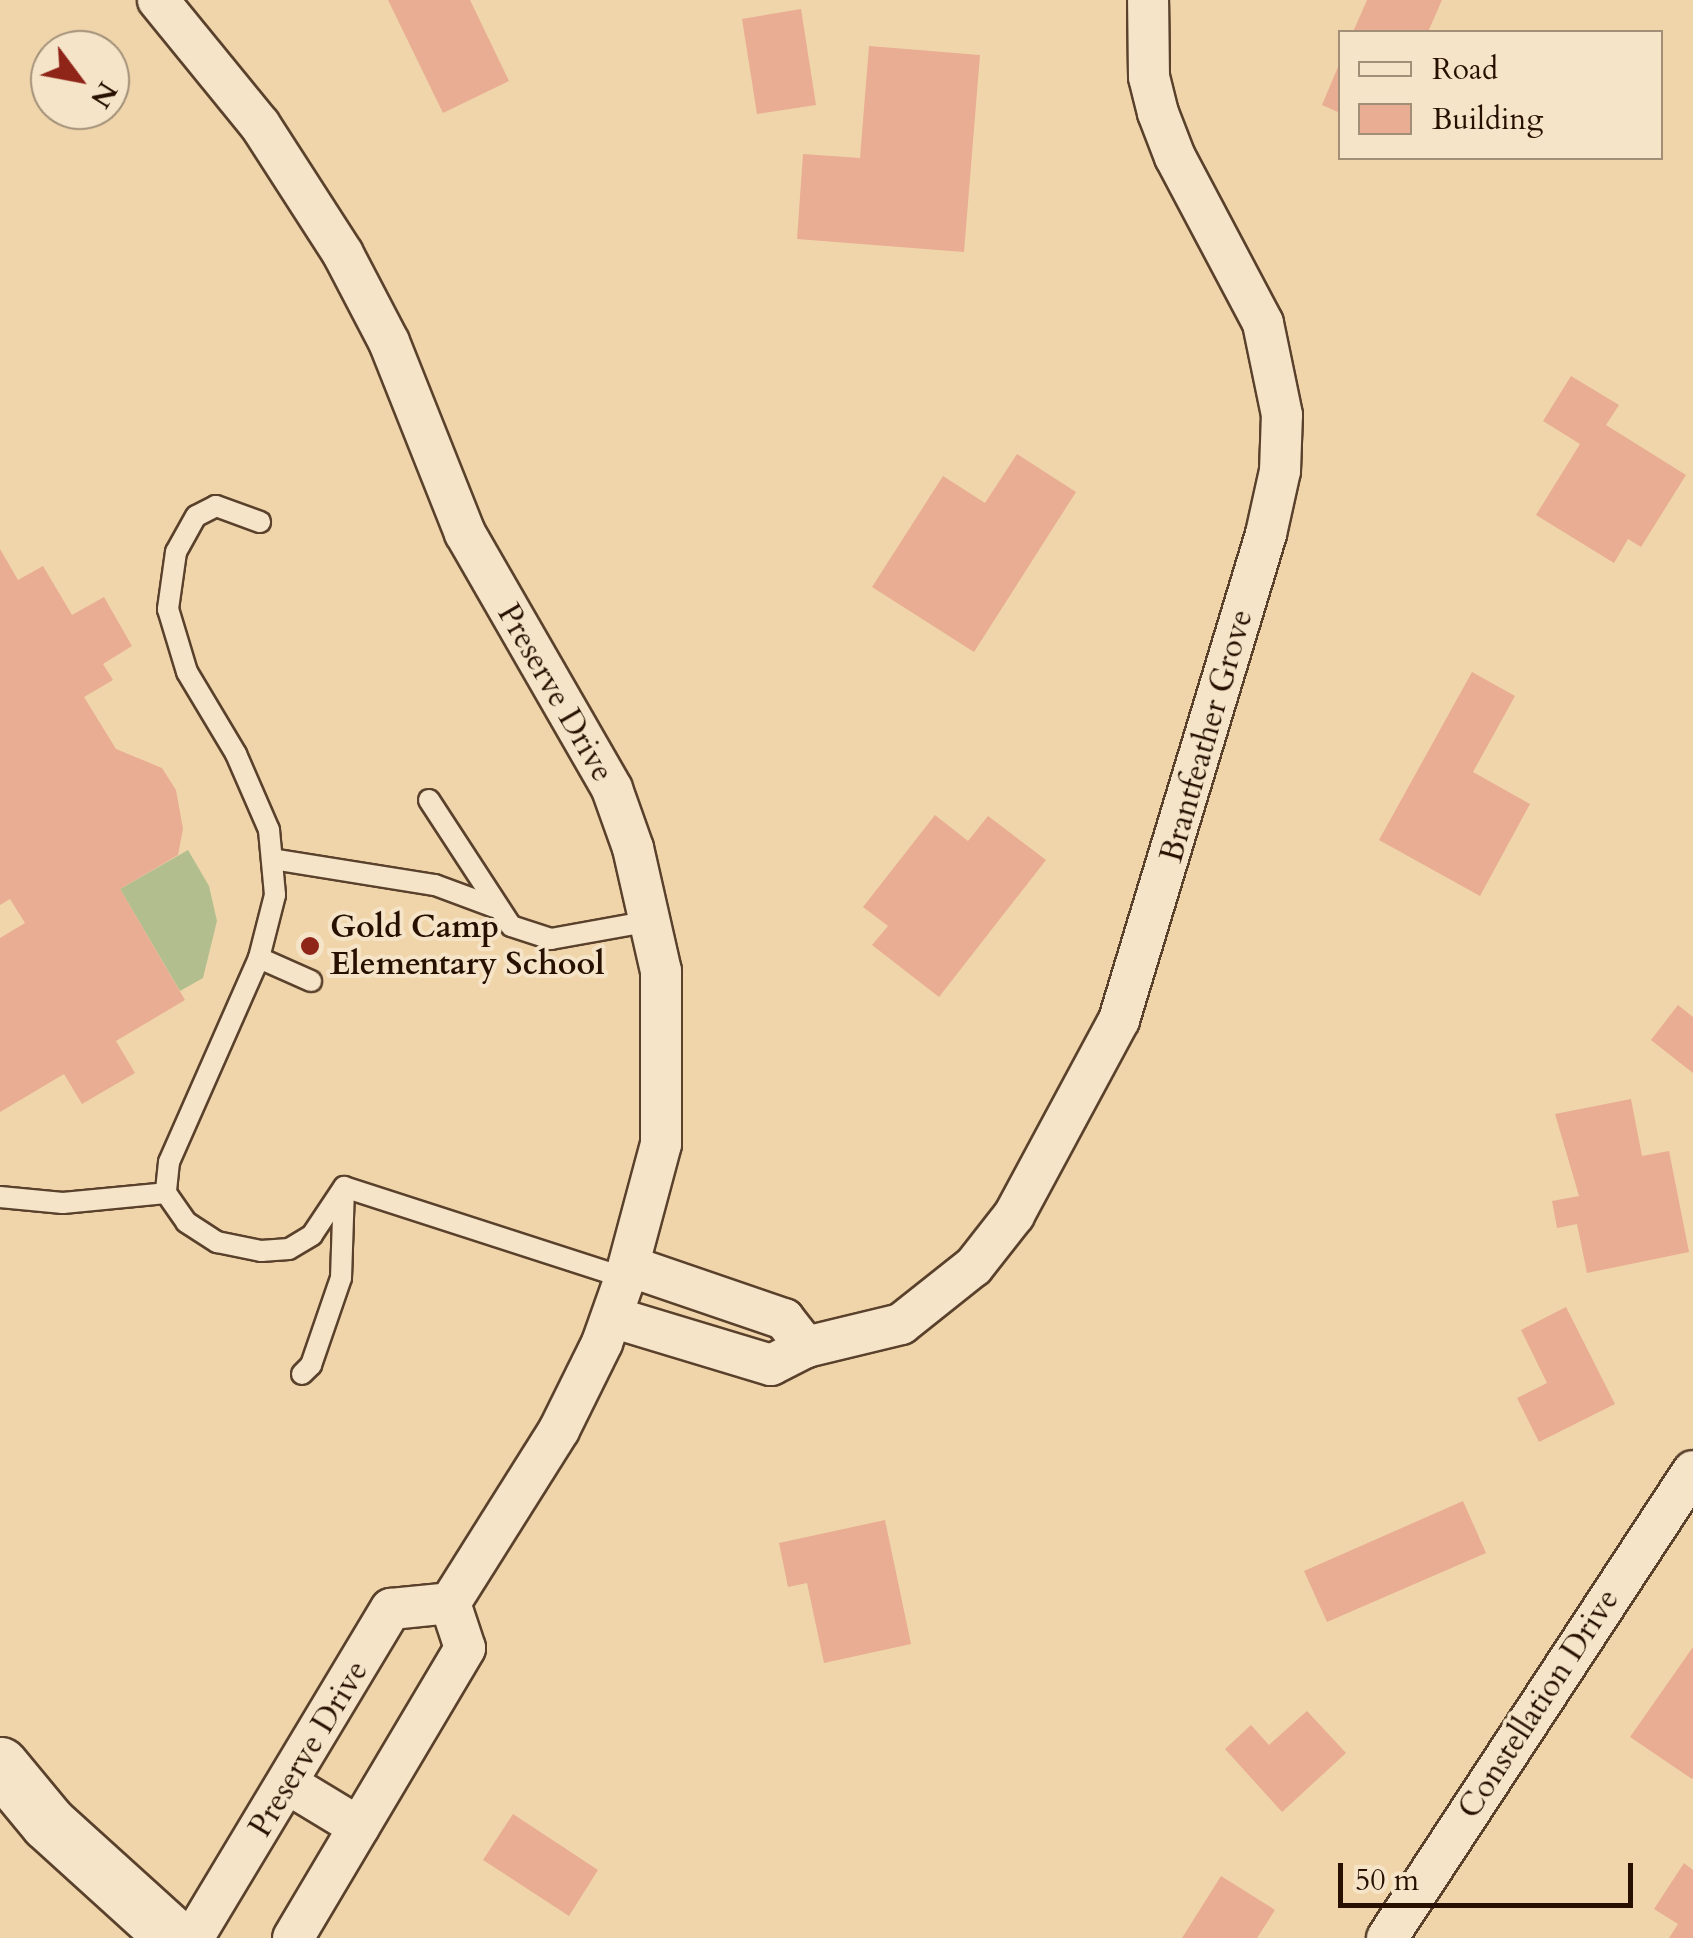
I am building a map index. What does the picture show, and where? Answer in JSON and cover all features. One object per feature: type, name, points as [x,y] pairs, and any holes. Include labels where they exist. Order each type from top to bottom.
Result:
[{"type":"main road","points":[[0,1765],[48,1823],[175,1938]]},
{"type":"street","name":"Preserve Drive","points":[[158,0],[260,124],[343,254],[396,357],[465,533],[612,790],[652,921],[666,1088],[652,1196],[612,1317],[559,1430],[450,1603],[392,1609],[194,1938]]},
{"type":"street","name":"Brantfeather Grove","points":[[612,1317],[771,1365],[806,1347],[901,1324],[941,1296],[1014,1215],[1119,1020],[1142,958],[1266,534],[1280,471],[1276,369],[1238,266],[1175,158],[1158,112],[1149,78],[1148,0]]},
{"type":"street","points":[[627,1272],[784,1319],[806,1347]]},
{"type":"street","name":"Constellation Drive","points":[[1387,1938],[1693,1471]]},
{"type":"street","points":[[293,1938],[466,1648],[450,1603]]},
{"type":"street","points":[[288,1784],[359,1827]]},
{"type":"lane","points":[[260,522],[216,506],[196,516],[176,552],[168,609],[187,672],[236,754],[269,830],[275,895],[259,958],[169,1162],[166,1193],[186,1222],[217,1242],[262,1251],[289,1249],[312,1234],[344,1188]]},
{"type":"lane","points":[[429,800],[494,907],[512,926],[551,940],[652,921]]},
{"type":"lane","points":[[272,859],[418,881],[494,907]]},
{"type":"lane","points":[[259,958],[310,981]]},
{"type":"lane","points":[[344,1188],[627,1272]]},
{"type":"lane","points":[[302,1374],[312,1365],[341,1278],[344,1188]]},
{"type":"lane","points":[[0,1197],[63,1203],[166,1193]]},
{"type":"green space","points":[[188,850],[209,886],[217,921],[203,978],[180,991],[120,889]]},
{"type":"building","points":[[388,0],[470,0],[509,81],[443,113]]},
{"type":"building","points":[[1367,0],[1442,0],[1429,30],[1354,30]]},
{"type":"building","points":[[801,9],[816,105],[757,114],[742,19]]},
{"type":"building","points":[[869,46],[980,55],[964,252],[797,239],[803,154],[860,158]]},
{"type":"building","points":[[1338,67],[1338,112],[1322,105]]},
{"type":"building","points":[[1571,376],[1619,405],[1606,425],[1686,475],[1641,547],[1628,539],[1614,563],[1536,515],[1580,444],[1543,421]]},
{"type":"building","points":[[1017,454],[1076,492],[974,652],[872,587],[943,476],[985,503]]},
{"type":"building","points":[[0,549],[18,580],[43,566],[72,615],[104,597],[132,646],[103,664],[113,680],[84,697],[116,749],[162,768],[176,790],[183,829],[178,855],[120,889],[185,1000],[116,1041],[135,1073],[82,1104],[64,1074],[0,1112],[0,938],[25,923],[10,899],[0,905]]},
{"type":"building","points":[[1472,672],[1515,696],[1473,772],[1530,804],[1480,896],[1379,840]]},
{"type":"building","points":[[935,815],[968,841],[988,816],[1046,860],[939,997],[872,945],[888,926],[863,907]]},
{"type":"building","points":[[1678,1005],[1693,1017],[1693,1073],[1651,1040]]},
{"type":"building","points":[[1631,1099],[1642,1156],[1669,1151],[1689,1252],[1587,1273],[1577,1224],[1557,1228],[1552,1201],[1579,1196],[1555,1114]]},
{"type":"building","points":[[1566,1307],[1615,1404],[1539,1442],[1517,1398],[1547,1383],[1521,1330]]},
{"type":"building","points":[[1463,1501],[1486,1553],[1327,1622],[1304,1571]]},
{"type":"building","points":[[885,1520],[911,1644],[824,1663],[807,1583],[788,1587],[779,1543]]},
{"type":"building","points":[[1693,1647],[1693,1777],[1692,1779],[1630,1737]]},
{"type":"building","points":[[1307,1711],[1346,1753],[1282,1812],[1225,1749],[1251,1725],[1269,1745]]},
{"type":"building","points":[[513,1814],[598,1870],[569,1916],[483,1860]]},
{"type":"building","points":[[1684,1863],[1693,1870],[1693,1938],[1669,1938],[1678,1924],[1654,1909]]},
{"type":"building","points":[[1221,1876],[1275,1910],[1257,1938],[1182,1938]]},
{"type":"place","name":"Gold Camp Elementary School","points":[[310,946]]}]
